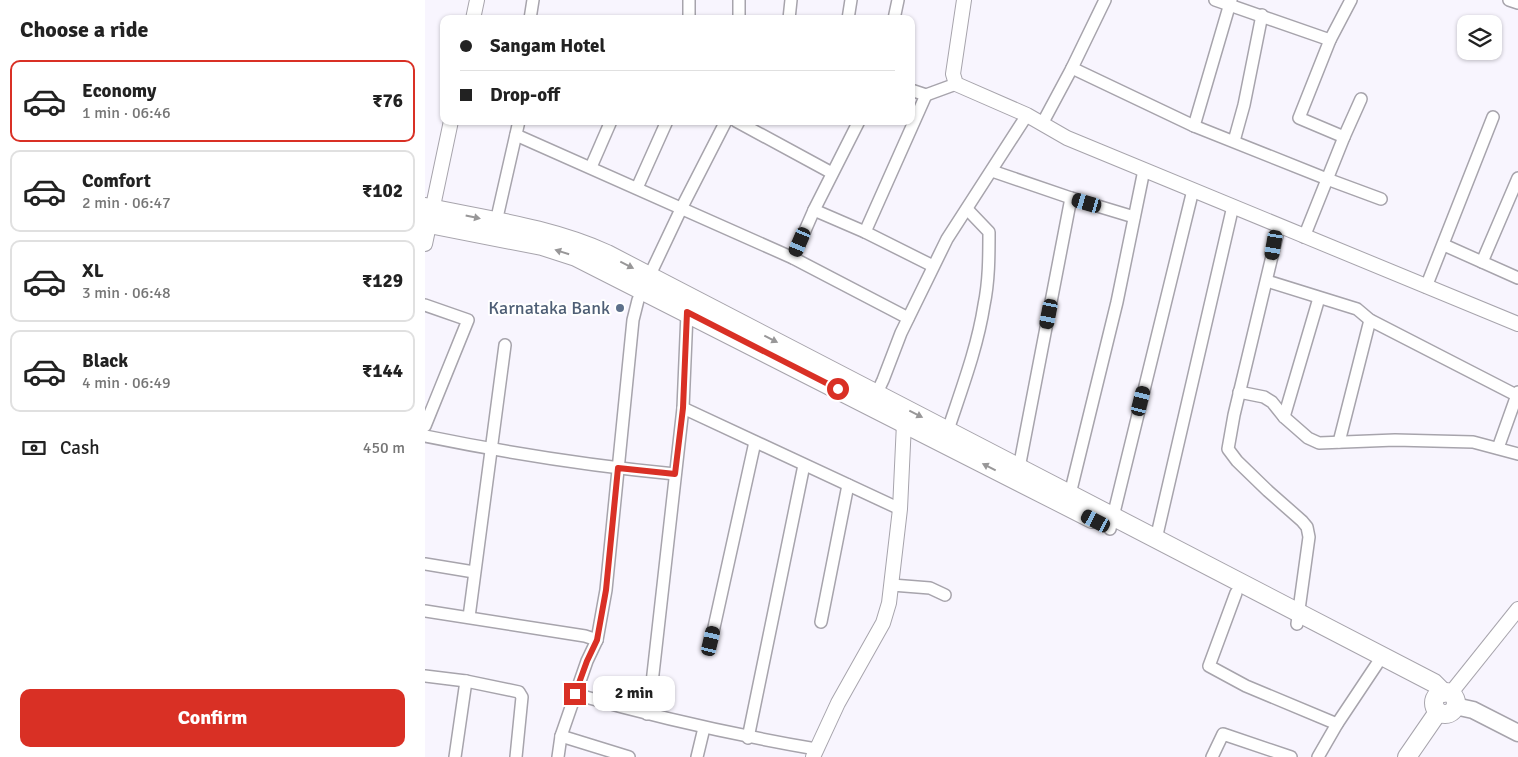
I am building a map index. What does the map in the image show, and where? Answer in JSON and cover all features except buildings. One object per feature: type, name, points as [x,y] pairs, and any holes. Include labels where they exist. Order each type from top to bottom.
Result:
[{"type":"main road","points":[[427,216],[496,222],[547,232],[585,244],[647,283],[687,312],[874,400],[904,423],[946,437],[1019,468],[1070,494],[1112,523],[1156,539],[1248,595]]},
{"type":"main road","points":[[427,216],[560,251],[647,283],[1248,595],[1434,683],[1447,702]]},
{"type":"main road","points":[[1298,619],[1447,702],[1473,710],[1518,733]]},
{"type":"main road","points":[[1447,702],[1474,701],[1518,723]]},
{"type":"main road","points":[[1407,757],[1447,702]]},
{"type":"main road","points":[[1416,757],[1447,702]]},
{"type":"street","points":[[474,15],[477,0]]},
{"type":"street","points":[[531,15],[533,0]]},
{"type":"street","points":[[689,0],[689,15]]},
{"type":"street","points":[[739,0],[739,15]]},
{"type":"street","points":[[789,15],[791,0]]},
{"type":"street","points":[[849,15],[851,0]]},
{"type":"street","points":[[895,15],[898,0]]},
{"type":"street","points":[[955,84],[953,74],[964,0]]},
{"type":"street","points":[[1042,124],[1105,0]]},
{"type":"street","points":[[1215,0],[1231,2],[1330,40]]},
{"type":"street","points":[[1344,137],[1299,118],[1330,40],[1351,0]]},
{"type":"street","points":[[1509,0],[1518,3]]},
{"type":"street","points":[[1194,126],[1231,2]]},
{"type":"street","points":[[1234,141],[1244,105],[1262,15]]},
{"type":"street","points":[[1072,68],[1194,126],[1327,179],[1381,198]]},
{"type":"street","points":[[915,91],[926,95],[955,84],[1027,116],[1067,138],[1233,206],[1303,237],[1518,324]]},
{"type":"street","points":[[915,120],[926,95]]},
{"type":"street","points":[[1303,237],[1361,99]]},
{"type":"street","points":[[874,400],[901,333],[947,239],[1027,116]]},
{"type":"street","points":[[1426,287],[1493,117]]},
{"type":"street","points":[[425,244],[427,216],[450,125]]},
{"type":"street","points":[[496,222],[518,125]]},
{"type":"street","points":[[591,167],[609,125]]},
{"type":"street","points":[[637,188],[665,125]]},
{"type":"street","points":[[558,757],[561,736],[575,694],[597,640],[606,590],[633,320],[638,300],[724,125]]},
{"type":"street","points":[[743,125],[832,173]]},
{"type":"street","points":[[793,258],[813,210],[855,125]]},
{"type":"street","points":[[865,232],[913,125]]},
{"type":"street","points":[[516,134],[793,258],[908,318]]},
{"type":"street","points":[[1070,494],[1117,302],[1145,170]]},
{"type":"street","points":[[992,171],[1134,217]]},
{"type":"street","points":[[1481,262],[1518,178]]},
{"type":"street","points":[[1112,523],[1193,190]]},
{"type":"street","points":[[1019,468],[1071,198]]},
{"type":"street","points":[[1156,539],[1233,206]]},
{"type":"street","points":[[946,437],[966,375],[984,306],[989,256],[989,232],[967,209]]},
{"type":"street","points":[[813,210],[865,232],[933,266]]},
{"type":"street","points":[[1279,227],[1239,392],[1228,449],[1237,461],[1268,492],[1307,527],[1309,538],[1298,619]]},
{"type":"street","points":[[1444,245],[1518,278]]},
{"type":"street","points":[[1267,281],[1357,309],[1370,320],[1518,395],[1498,448]]},
{"type":"street","points":[[1283,418],[1319,298]]},
{"type":"street","points":[[425,305],[468,320],[425,426]]},
{"type":"street","points":[[647,714],[683,408],[687,312]]},
{"type":"street","points":[[1339,442],[1370,320]]},
{"type":"street","points":[[469,617],[505,345]]},
{"type":"street","points":[[1239,392],[1264,398],[1272,402],[1283,418],[1307,438],[1319,443],[1395,440],[1473,442],[1518,454]]},
{"type":"street","points":[[683,408],[899,509]]},
{"type":"street","points":[[575,694],[647,714],[814,753],[844,690],[883,623],[889,604],[899,509],[904,423]]},
{"type":"street","points":[[425,436],[492,450],[675,474]]},
{"type":"street","points":[[711,641],[755,442]]},
{"type":"street","points":[[748,738],[804,465]]},
{"type":"street","points":[[821,622],[848,485]]},
{"type":"street","points":[[425,564],[474,572]]},
{"type":"street","points":[[892,585],[930,588],[945,595]]},
{"type":"street","points":[[1248,595],[1209,666],[1246,686],[1337,724]]},
{"type":"street","points":[[1447,702],[1518,609]]},
{"type":"street","points":[[425,611],[585,636],[597,640]]},
{"type":"street","points":[[1318,757],[1337,724],[1377,664]]},
{"type":"street","points":[[425,676],[466,681],[519,692],[522,697],[516,757]]},
{"type":"street","points":[[455,757],[466,681]]},
{"type":"street","points":[[697,757],[704,728]]},
{"type":"street","points":[[1212,757],[1223,734],[1291,757]]},
{"type":"street","points":[[561,736],[629,757]]},
{"type":"place","name":"Karnataka Bank","points":[[620,308]]},
{"type":"route","points":[[575,694],[597,640],[606,590],[618,468],[675,474],[683,408],[687,312],[838,389]]}]
